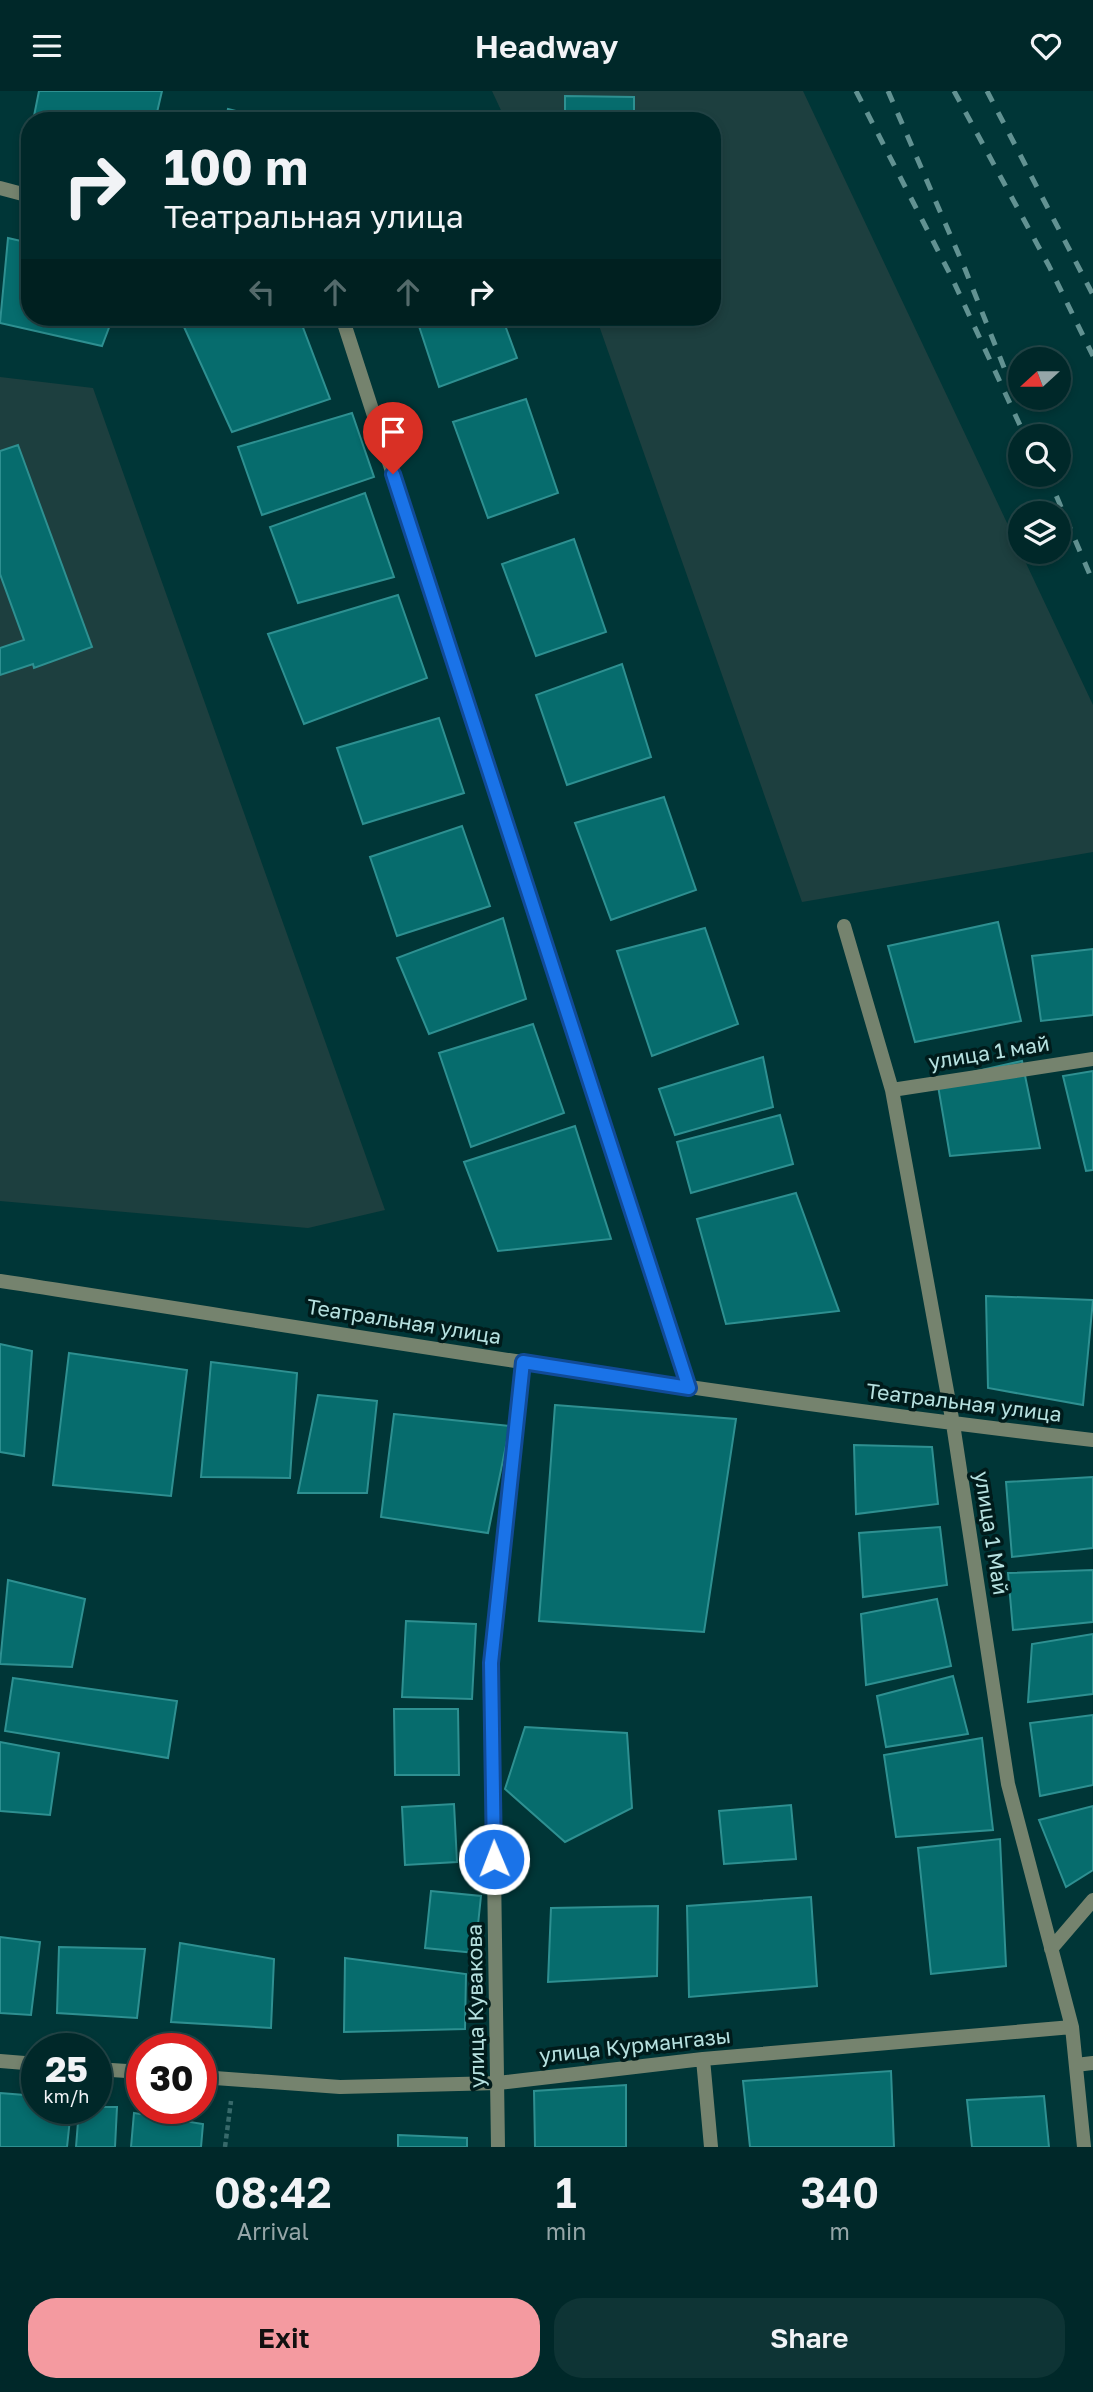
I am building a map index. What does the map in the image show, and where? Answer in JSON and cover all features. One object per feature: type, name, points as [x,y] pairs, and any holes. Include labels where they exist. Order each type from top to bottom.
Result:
[{"type":"street","points":[[0,188],[21,194]]},
{"type":"street","points":[[345,326],[689,1388]]},
{"type":"street","name":"улица 1 Май","points":[[844,926],[892,1090],[953,1424],[1008,1784],[1072,2027],[1084,2147]]},
{"type":"street","name":"улица 1 май","points":[[892,1090],[1093,1059]]},
{"type":"street","name":"Театральная улица","points":[[0,1281],[689,1388],[1093,1440]]},
{"type":"street","name":"улица Кувакова","points":[[498,2147],[491,1663],[523,1362]]},
{"type":"street","points":[[1051,1949],[1093,1900]]},
{"type":"street","name":"улица Курмангазы","points":[[217,2078],[340,2087],[498,2083],[702,2059],[1072,2027]]},
{"type":"street","points":[[702,2059],[711,2147]]},
{"type":"street","points":[[0,2061],[21,2063]]},
{"type":"street","points":[[1076,2065],[1093,2063]]},
{"type":"path","points":[[225,2147],[234,2079]]},
{"type":"shaded area","points":[[492,91],[803,91],[1008,525],[1008,564],[1026,564],[1093,705],[1093,852],[802,902],[599,326],[721,326],[721,112],[502,112]]},
{"type":"shaded area","points":[[0,377],[93,388],[385,1210],[308,1228],[0,1201]]},
{"type":"building","points":[[39,91],[162,91],[157,112],[35,112]]},
{"type":"building","points":[[565,96],[634,97],[634,112],[565,112]]},
{"type":"building","points":[[8,238],[21,241],[21,326],[110,326],[102,346],[0,323]]},
{"type":"building","points":[[302,326],[330,399],[232,432],[184,327]]},
{"type":"building","points":[[419,326],[505,326],[517,358],[439,387]]},
{"type":"building","points":[[526,399],[558,493],[488,518],[453,422]]},
{"type":"building","points":[[352,413],[374,477],[262,515],[238,447]]},
{"type":"building","points":[[18,445],[92,647],[34,668],[33,664],[0,675],[0,648],[24,640],[0,574],[0,451]]},
{"type":"building","points":[[365,493],[394,577],[298,603],[270,527]]},
{"type":"building","points":[[574,539],[606,632],[536,656],[502,564]]},
{"type":"building","points":[[398,595],[427,678],[304,724],[268,634]]},
{"type":"building","points":[[622,664],[651,757],[567,785],[536,695]]},
{"type":"building","points":[[439,718],[464,793],[363,824],[337,748]]},
{"type":"building","points":[[664,797],[696,890],[611,920],[575,823]]},
{"type":"building","points":[[462,826],[490,906],[397,936],[370,857]]},
{"type":"building","points":[[503,918],[526,999],[429,1034],[397,958]]},
{"type":"building","points":[[998,922],[1021,1021],[915,1042],[888,946]]},
{"type":"building","points":[[705,928],[738,1024],[652,1056],[617,951]]},
{"type":"building","points":[[1093,949],[1093,1015],[1041,1021],[1032,956]]},
{"type":"building","points":[[533,1024],[564,1113],[471,1147],[439,1053]]},
{"type":"building","points":[[763,1057],[773,1107],[675,1135],[659,1089]]},
{"type":"building","points":[[1022,1061],[1040,1148],[950,1156],[937,1080]]},
{"type":"building","points":[[1093,1071],[1093,1170],[1086,1171],[1063,1076]]},
{"type":"building","points":[[780,1115],[793,1164],[691,1193],[677,1142]]},
{"type":"building","points":[[575,1126],[611,1239],[498,1251],[464,1162]]},
{"type":"building","points":[[796,1193],[839,1311],[726,1324],[697,1219]]},
{"type":"building","points":[[986,1296],[1093,1300],[1083,1405],[988,1388]]},
{"type":"building","points":[[0,1344],[32,1351],[24,1456],[0,1452]]},
{"type":"building","points":[[69,1353],[187,1370],[171,1496],[53,1485]]},
{"type":"building","points":[[211,1362],[297,1373],[290,1478],[201,1477]]},
{"type":"building","points":[[318,1395],[377,1401],[367,1493],[298,1493]]},
{"type":"building","points":[[555,1405],[736,1419],[704,1632],[539,1621]]},
{"type":"building","points":[[394,1414],[510,1426],[488,1533],[381,1517]]},
{"type":"building","points":[[854,1445],[932,1447],[938,1504],[856,1514]]},
{"type":"building","points":[[1093,1477],[1093,1548],[1012,1557],[1006,1482]]},
{"type":"building","points":[[940,1527],[947,1585],[863,1597],[859,1533]]},
{"type":"building","points":[[1093,1570],[1093,1622],[1013,1630],[1008,1573]]},
{"type":"building","points":[[8,1580],[85,1599],[72,1667],[0,1664]]},
{"type":"building","points":[[937,1599],[951,1666],[866,1685],[861,1614]]},
{"type":"building","points":[[406,1621],[476,1624],[472,1699],[402,1697]]},
{"type":"building","points":[[1093,1634],[1093,1694],[1028,1702],[1032,1644]]},
{"type":"building","points":[[953,1676],[968,1734],[886,1747],[877,1696]]},
{"type":"building","points":[[13,1678],[177,1701],[168,1758],[5,1731]]},
{"type":"building","points":[[394,1709],[458,1709],[459,1775],[395,1775]]},
{"type":"building","points":[[1093,1715],[1093,1785],[1040,1796],[1030,1723]]},
{"type":"building","points":[[525,1727],[627,1733],[632,1808],[565,1842],[505,1789]]},
{"type":"building","points":[[982,1738],[993,1830],[896,1837],[884,1755]]},
{"type":"building","points":[[0,1742],[59,1753],[50,1815],[0,1811]]},
{"type":"building","points":[[454,1804],[457,1862],[405,1865],[402,1807]]},
{"type":"building","points":[[791,1805],[796,1859],[724,1864],[719,1811]]},
{"type":"building","points":[[1093,1806],[1093,1870],[1066,1887],[1039,1820]]},
{"type":"building","points":[[1000,1839],[1006,1966],[931,1974],[918,1848]]},
{"type":"building","points":[[431,1891],[481,1896],[475,1953],[425,1948]]},
{"type":"building","points":[[811,1897],[817,1986],[689,1997],[687,1906]]},
{"type":"building","points":[[658,1906],[657,1976],[548,1982],[551,1908]]},
{"type":"building","points":[[0,1937],[40,1942],[31,2015],[0,2013]]},
{"type":"building","points":[[180,1943],[274,1959],[271,2028],[171,2022]]},
{"type":"building","points":[[59,1947],[145,1949],[137,2018],[57,2013]]},
{"type":"building","points":[[345,1958],[466,1974],[465,2029],[344,2032]]},
{"type":"building","points":[[891,2071],[894,2147],[750,2147],[743,2081]]},
{"type":"building","points":[[626,2085],[626,2147],[535,2147],[534,2091]]},
{"type":"building","points":[[0,2093],[21,2095],[21,2124],[69,2124],[67,2147],[0,2147]]},
{"type":"building","points":[[1044,2096],[1049,2147],[972,2147],[967,2100]]},
{"type":"building","points":[[112,2107],[117,2107],[115,2147],[76,2147],[78,2124],[112,2124]]},
{"type":"building","points":[[133,2124],[203,2124],[201,2147],[131,2147]]},
{"type":"building","points":[[398,2135],[467,2138],[467,2147],[398,2147]]},
{"type":"railway","points":[[856,91],[952,278],[1019,424]]},
{"type":"railway","points":[[888,91],[965,269],[1007,375]]},
{"type":"railway","points":[[954,91],[1049,266],[1093,356]]},
{"type":"railway","points":[[987,91],[1093,295]]},
{"type":"railway","points":[[1053,487],[1093,582]]},
{"type":"route","points":[[393,474],[689,1388],[523,1362],[491,1663],[494,1859]]}]
